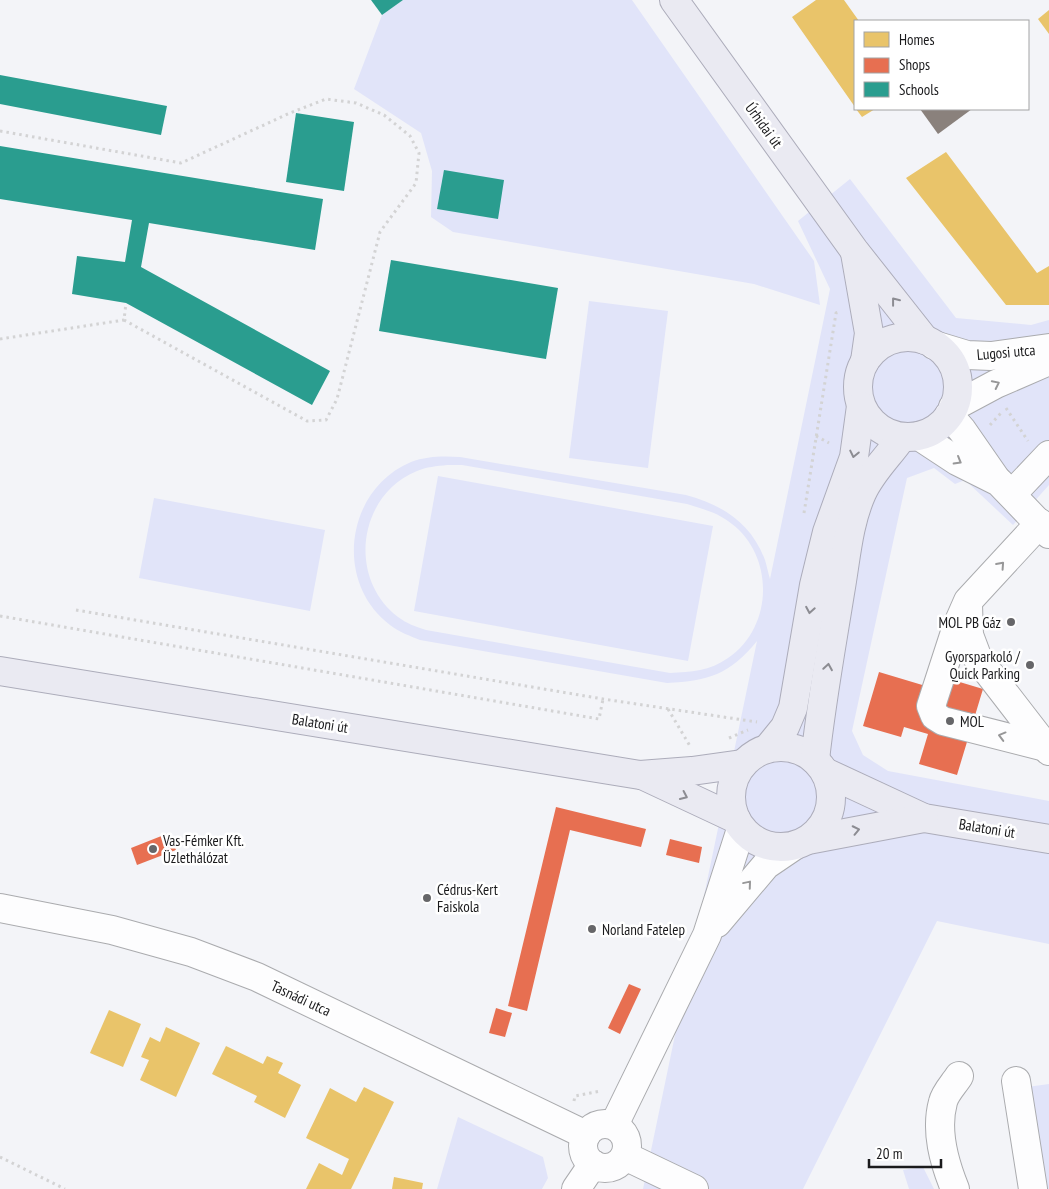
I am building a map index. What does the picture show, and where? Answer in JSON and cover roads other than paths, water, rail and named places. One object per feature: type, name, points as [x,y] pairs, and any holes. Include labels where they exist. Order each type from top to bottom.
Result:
[{"type":"main road","name":"Úrhidai út","points":[[674,0],[854,250],[929,342]]},
{"type":"main road","name":"Úrhidai út","points":[[854,250],[869,333],[865,361]]},
{"type":"main road","points":[[768,748],[785,727],[793,708],[814,585],[827,532],[854,457],[861,406],[858,391],[859,376],[865,361],[876,348],[891,340],[908,337],[929,342],[945,354],[953,366],[957,379],[957,394],[951,411],[941,424],[911,436],[876,469],[862,493],[851,525],[820,715],[820,766],[830,786],[831,802],[827,816],[820,830],[801,843],[779,848],[765,845],[752,839],[739,824],[731,806],[730,791],[734,776],[742,764],[754,754],[768,748],[783,746],[798,750],[820,766]]},
{"type":"main road","points":[[861,406],[877,427],[889,433],[911,436]]},
{"type":"main road","name":"Balatoni út","points":[[0,672],[640,775],[692,772],[742,764]]},
{"type":"main road","name":"Balatoni út","points":[[820,766],[924,818],[1049,839]]},
{"type":"main road","name":"Balatoni út","points":[[640,775],[739,824]]},
{"type":"main road","name":"Balatoni út","points":[[801,843],[924,818]]},
{"type":"street","name":"Lugosi utca","points":[[929,342],[967,355],[991,356],[1049,348]]},
{"type":"street","name":"Lugosi utca","points":[[951,411],[1000,396],[1049,360]]},
{"type":"street","points":[[951,411],[1005,488],[1044,528],[968,601],[957,626],[931,706],[935,716],[943,721],[1049,749]]},
{"type":"street","points":[[911,436],[1005,488]]},
{"type":"street","points":[[1005,488],[1046,458]]},
{"type":"street","points":[[968,601],[969,635],[978,659],[1049,749]]},
{"type":"street","points":[[614,1125],[707,936],[739,824]]},
{"type":"street","points":[[707,936],[752,879],[766,865],[801,843]]},
{"type":"street","name":"Tasnádi utca","points":[[0,908],[112,930],[191,952],[249,974],[576,1130]]},
{"type":"street","points":[[955,1189],[947,1169],[940,1131],[943,1100],[959,1076]]},
{"type":"street","points":[[1016,1081],[1033,1189]]},
{"type":"street","points":[[598,1124],[614,1125],[626,1138],[625,1156],[620,1163],[602,1168],[593,1164],[584,1151],[576,1130],[598,1124]]},
{"type":"street","points":[[625,1156],[694,1189]]},
{"type":"street","points":[[576,1189],[593,1164]]},
{"type":"place","name":"MOL PB Gáz","points":[[1011,622]]},
{"type":"place","name":"Gyorsparkoló / Quick Parking","points":[[1030,665]]},
{"type":"place","name":"MOL","points":[[950,721]]},
{"type":"place","name":"Vas-Fémker Kft. Üzlethálózat","points":[[153,849]]},
{"type":"place","name":"Cédrus-Kert Faiskola","points":[[427,898]]},
{"type":"place","name":"Norland Fatelep","points":[[592,929]]}]
